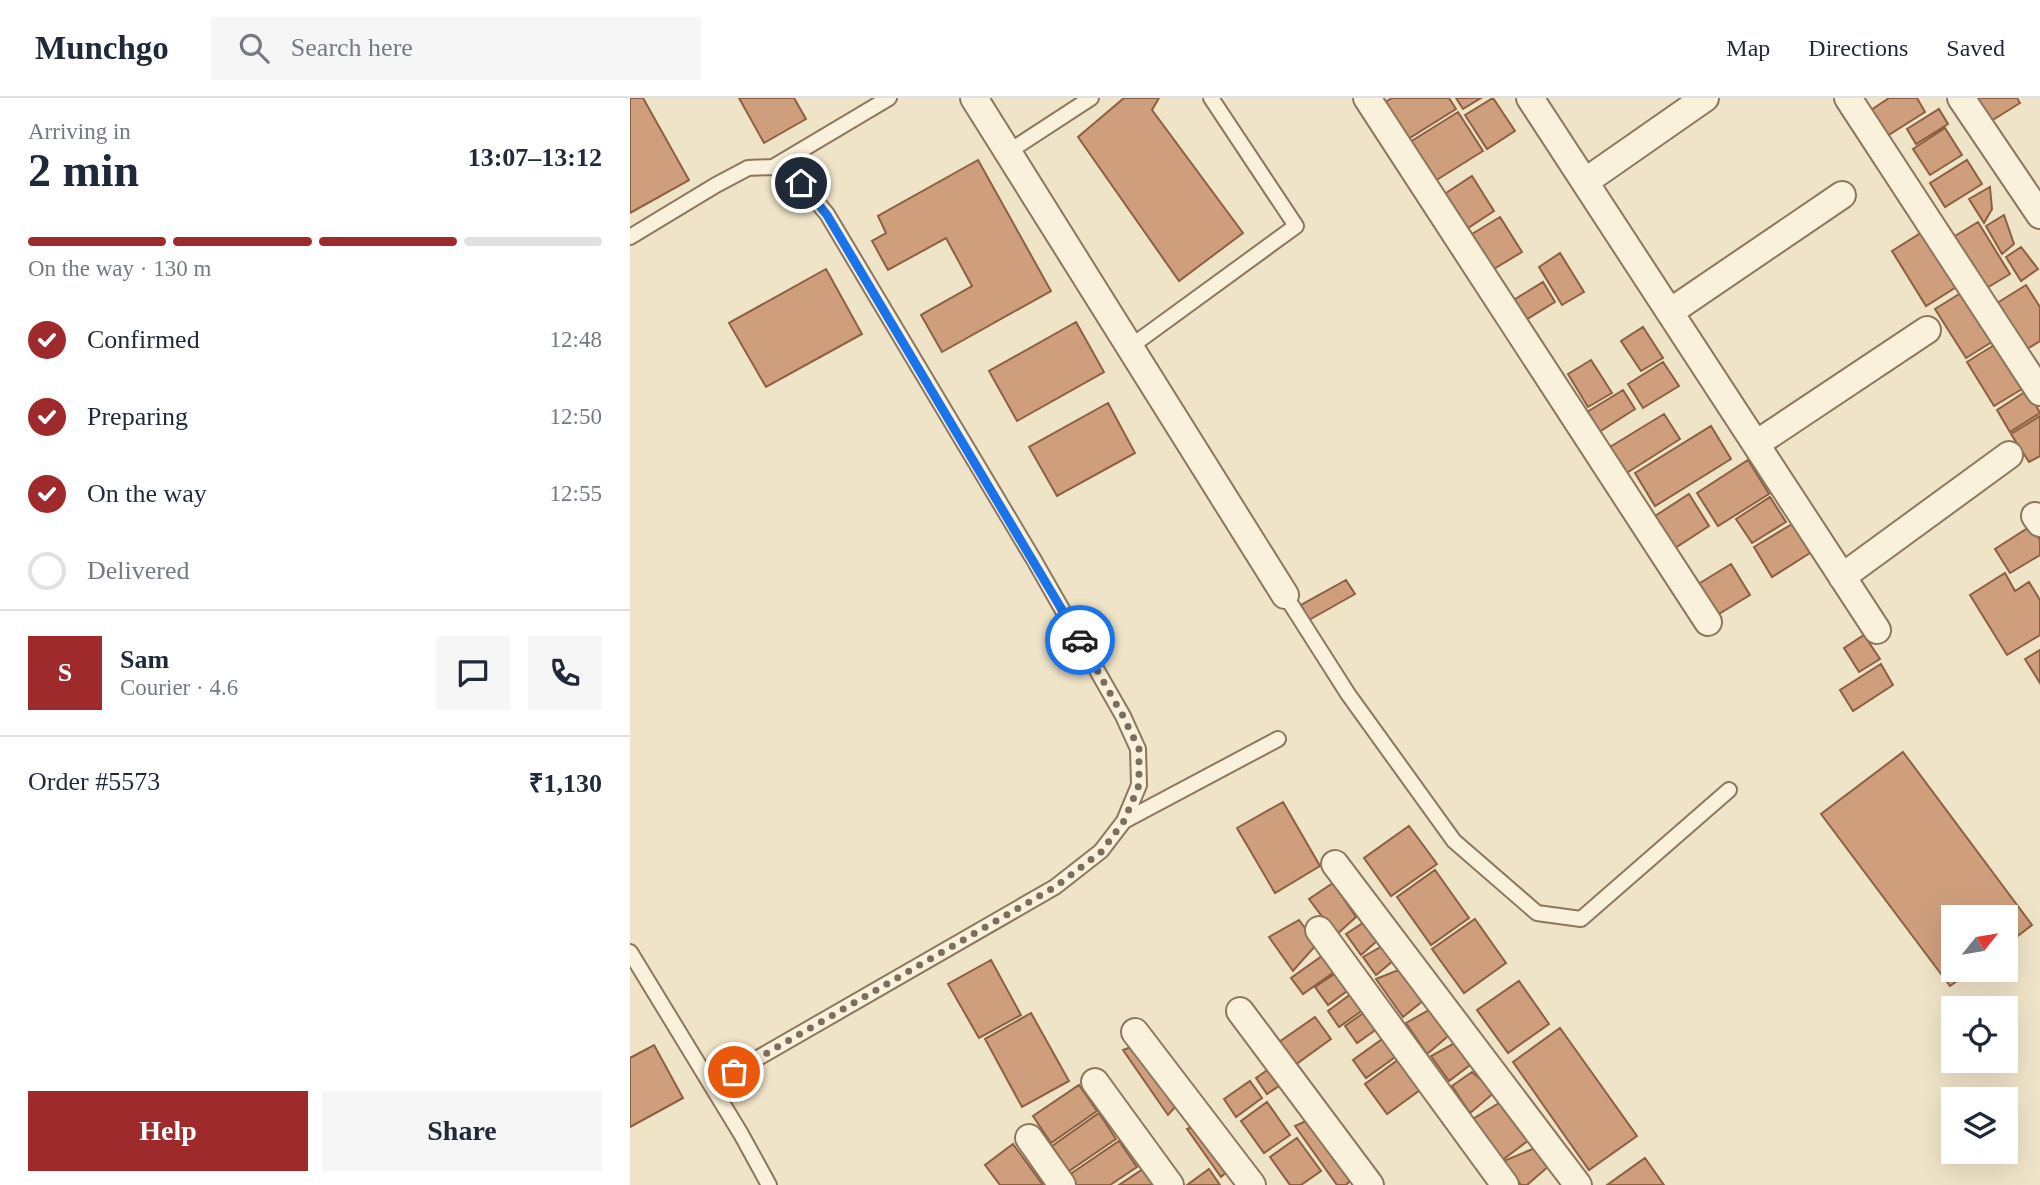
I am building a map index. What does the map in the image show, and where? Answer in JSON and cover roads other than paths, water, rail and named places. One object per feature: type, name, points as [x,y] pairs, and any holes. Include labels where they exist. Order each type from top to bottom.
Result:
[{"type":"street","points":[[974,98],[1285,595]]},
{"type":"street","points":[[1367,98],[1707,622]]},
{"type":"street","points":[[1530,98],[1877,630]]},
{"type":"street","points":[[1586,181],[1705,98]]},
{"type":"street","points":[[1848,98],[2040,392]]},
{"type":"street","points":[[1961,98],[2040,215]]},
{"type":"street","points":[[1670,312],[1842,195]]},
{"type":"street","points":[[1756,444],[1927,330]]},
{"type":"street","points":[[1842,577],[2009,455]]},
{"type":"street","points":[[1335,864],[1578,1185]]},
{"type":"street","points":[[1320,930],[1505,1185]]},
{"type":"street","points":[[1240,1011],[1370,1185]]},
{"type":"street","points":[[1135,1032],[1252,1185]]},
{"type":"street","points":[[1095,1082],[1170,1185]]},
{"type":"street","points":[[1029,1138],[1062,1185]]},
{"type":"lane","points":[[630,237],[748,168],[773,167],[889,98]]},
{"type":"lane","points":[[1008,152],[1091,98]]},
{"type":"lane","points":[[1130,346],[1296,226],[1211,98]]},
{"type":"lane","points":[[711,1085],[1055,887],[1101,852],[1124,821],[1139,785],[1139,749],[1034,560],[827,215],[801,183],[773,167]]},
{"type":"lane","points":[[1285,595],[1348,694],[1454,841],[1537,913],[1581,919],[1729,790]]},
{"type":"lane","points":[[1124,821],[1278,739]]},
{"type":"lane","points":[[630,952],[769,1185]]}]
